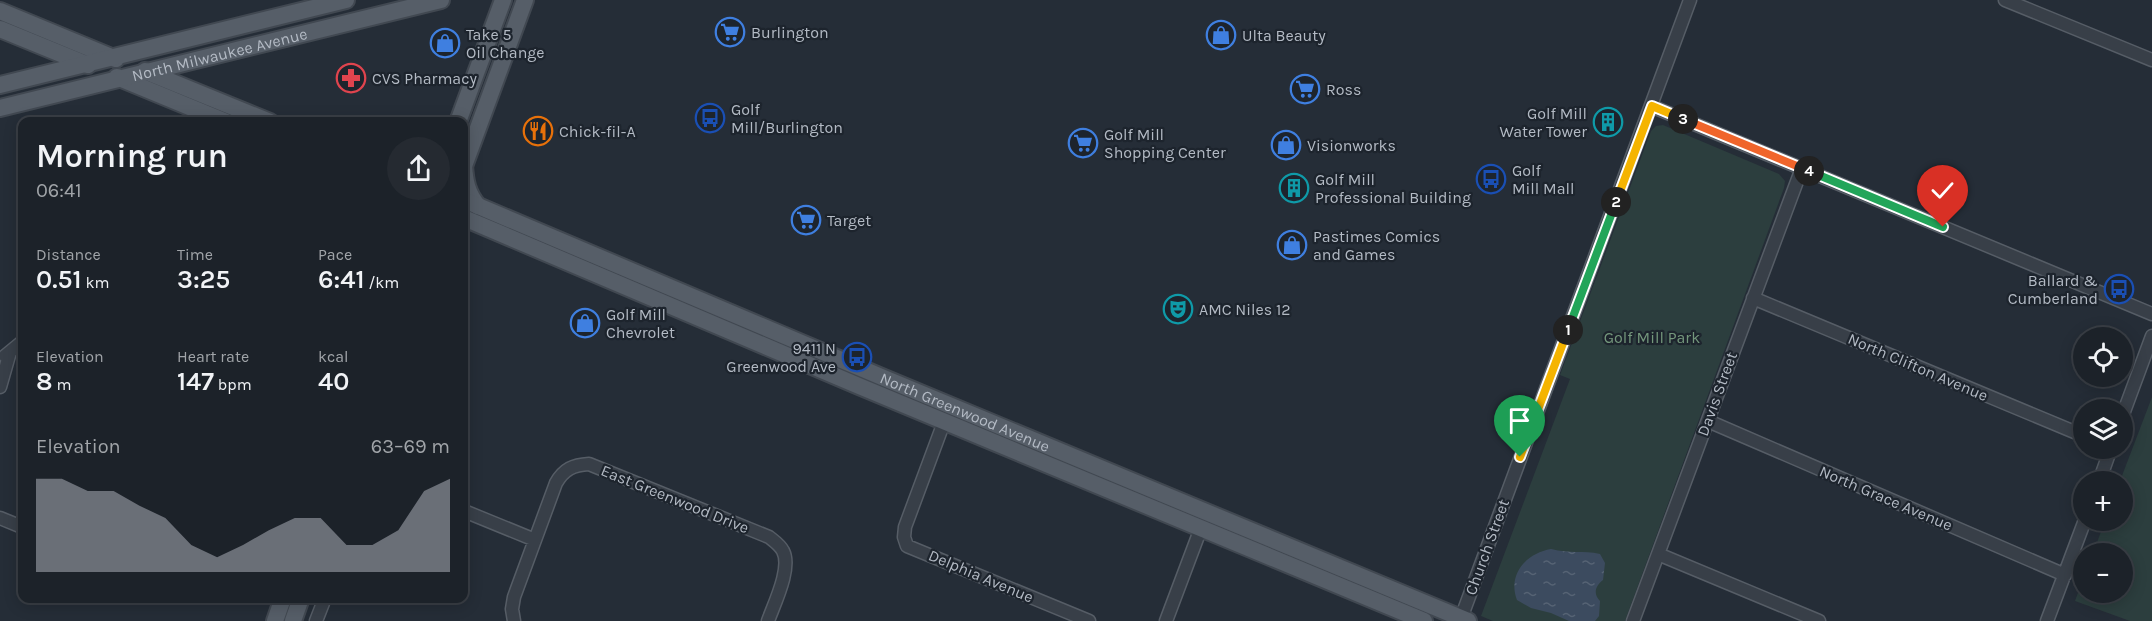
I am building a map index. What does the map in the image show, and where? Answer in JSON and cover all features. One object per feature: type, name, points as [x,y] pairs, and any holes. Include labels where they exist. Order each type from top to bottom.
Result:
[{"type":"main road","name":"North Milwaukee Avenue","points":[[0,85],[346,0]]},
{"type":"main road","name":"North Milwaukee Avenue","points":[[0,108],[441,0]]},
{"type":"main road","points":[[460,117],[503,0]]},
{"type":"main road","points":[[468,155],[525,0]]},
{"type":"main road","points":[[0,11],[258,117]]},
{"type":"main road","points":[[0,29],[120,78],[196,116]]},
{"type":"main road","points":[[32,42],[43,58],[44,66],[40,75]]},
{"type":"main road","points":[[193,61],[189,82],[200,93]]},
{"type":"main road","name":"North Greenwood Avenue","points":[[471,203],[1463,620]]},
{"type":"main road","name":"North Greenwood Avenue","points":[[468,220],[944,422],[1424,621]]},
{"type":"main road","points":[[468,226],[495,231]]},
{"type":"main road","points":[[275,621],[281,603]]},
{"type":"main road","points":[[293,621],[299,603]]},
{"type":"street","name":"Church Street","points":[[1463,620],[1690,0]]},
{"type":"street","points":[[2005,0],[2152,60]]},
{"type":"street","points":[[1652,106],[2152,314]]},
{"type":"street","name":"Davis Street","points":[[1633,621],[1802,168]]},
{"type":"street","name":"North Clifton Avenue","points":[[1753,298],[2073,430]]},
{"type":"street","points":[[2129,399],[2152,336]]},
{"type":"street","points":[[0,387],[5,356],[18,345]]},
{"type":"street","name":"North Grace Avenue","points":[[1708,421],[2065,575]]},
{"type":"street","name":"Delphia Avenue","points":[[944,422],[905,527],[904,537],[907,546],[1089,621]]},
{"type":"street","name":"East Greenwood Drive","points":[[514,621],[512,609],[514,597],[534,540],[561,475],[574,465],[589,464],[770,537],[778,544],[784,551],[786,561],[784,575],[768,621]]},
{"type":"street","points":[[468,513],[534,540]]},
{"type":"street","points":[[0,518],[18,525]]},
{"type":"street","points":[[1166,621],[1201,528]]},
{"type":"street","points":[[2047,621],[2081,531]]},
{"type":"street","points":[[1658,554],[1819,621]]},
{"type":"street","points":[[316,621],[322,603]]},
{"type":"green space","name":"Golf Mill Park","points":[[1663,125],[1779,174],[1785,181],[1784,188],[1625,621],[1493,621],[1481,616],[1570,379],[1560,375],[1651,131],[1656,126]]},
{"type":"green space","points":[[2152,397],[2152,621],[2130,621],[2080,603],[2133,603],[2133,543],[2097,543],[2101,531],[2133,531],[2133,471],[2124,471],[2128,459],[2133,459],[2133,447]]},
{"type":"water","points":[[1551,549],[1600,554],[1605,563],[1603,580],[1596,590],[1596,596],[1600,601],[1599,616],[1595,621],[1569,621],[1531,608],[1517,600],[1515,582],[1521,566],[1534,555]]},
{"type":"place","name":"Burlington","points":[[730,32]]},
{"type":"place","name":"Ulta Beauty","points":[[1221,35]]},
{"type":"place","name":"Take 5 Oil Change","points":[[445,43]]},
{"type":"place","name":"CVS Pharmacy","points":[[351,78]]},
{"type":"place","name":"Ross","points":[[1305,89]]},
{"type":"place","name":"Golf Mill/Burlington","points":[[710,118]]},
{"type":"place","name":"Golf Mill Water Tower","points":[[1608,122]]},
{"type":"place","name":"Chick-fil-A","points":[[538,131]]},
{"type":"place","name":"Golf Mill Shopping Center","points":[[1083,143]]},
{"type":"place","name":"Visionworks","points":[[1286,145]]},
{"type":"place","name":"Golf Mill Mall","points":[[1491,179]]},
{"type":"place","name":"Golf Mill Professional Building","points":[[1294,188]]},
{"type":"place","name":"Target","points":[[806,220]]},
{"type":"place","name":"Pastimes Comics and Games","points":[[1292,245]]},
{"type":"place","name":"Ballard & Cumberland","points":[[2119,289]]},
{"type":"place","name":"AMC Niles 12","points":[[1178,309]]},
{"type":"place","name":"Golf Mill Chevrolet","points":[[585,323]]},
{"type":"place","name":"9411 N Greenwood Ave","points":[[857,357]]},
{"type":"route","points":[[1520,457],[1652,106],[1943,227]]}]
